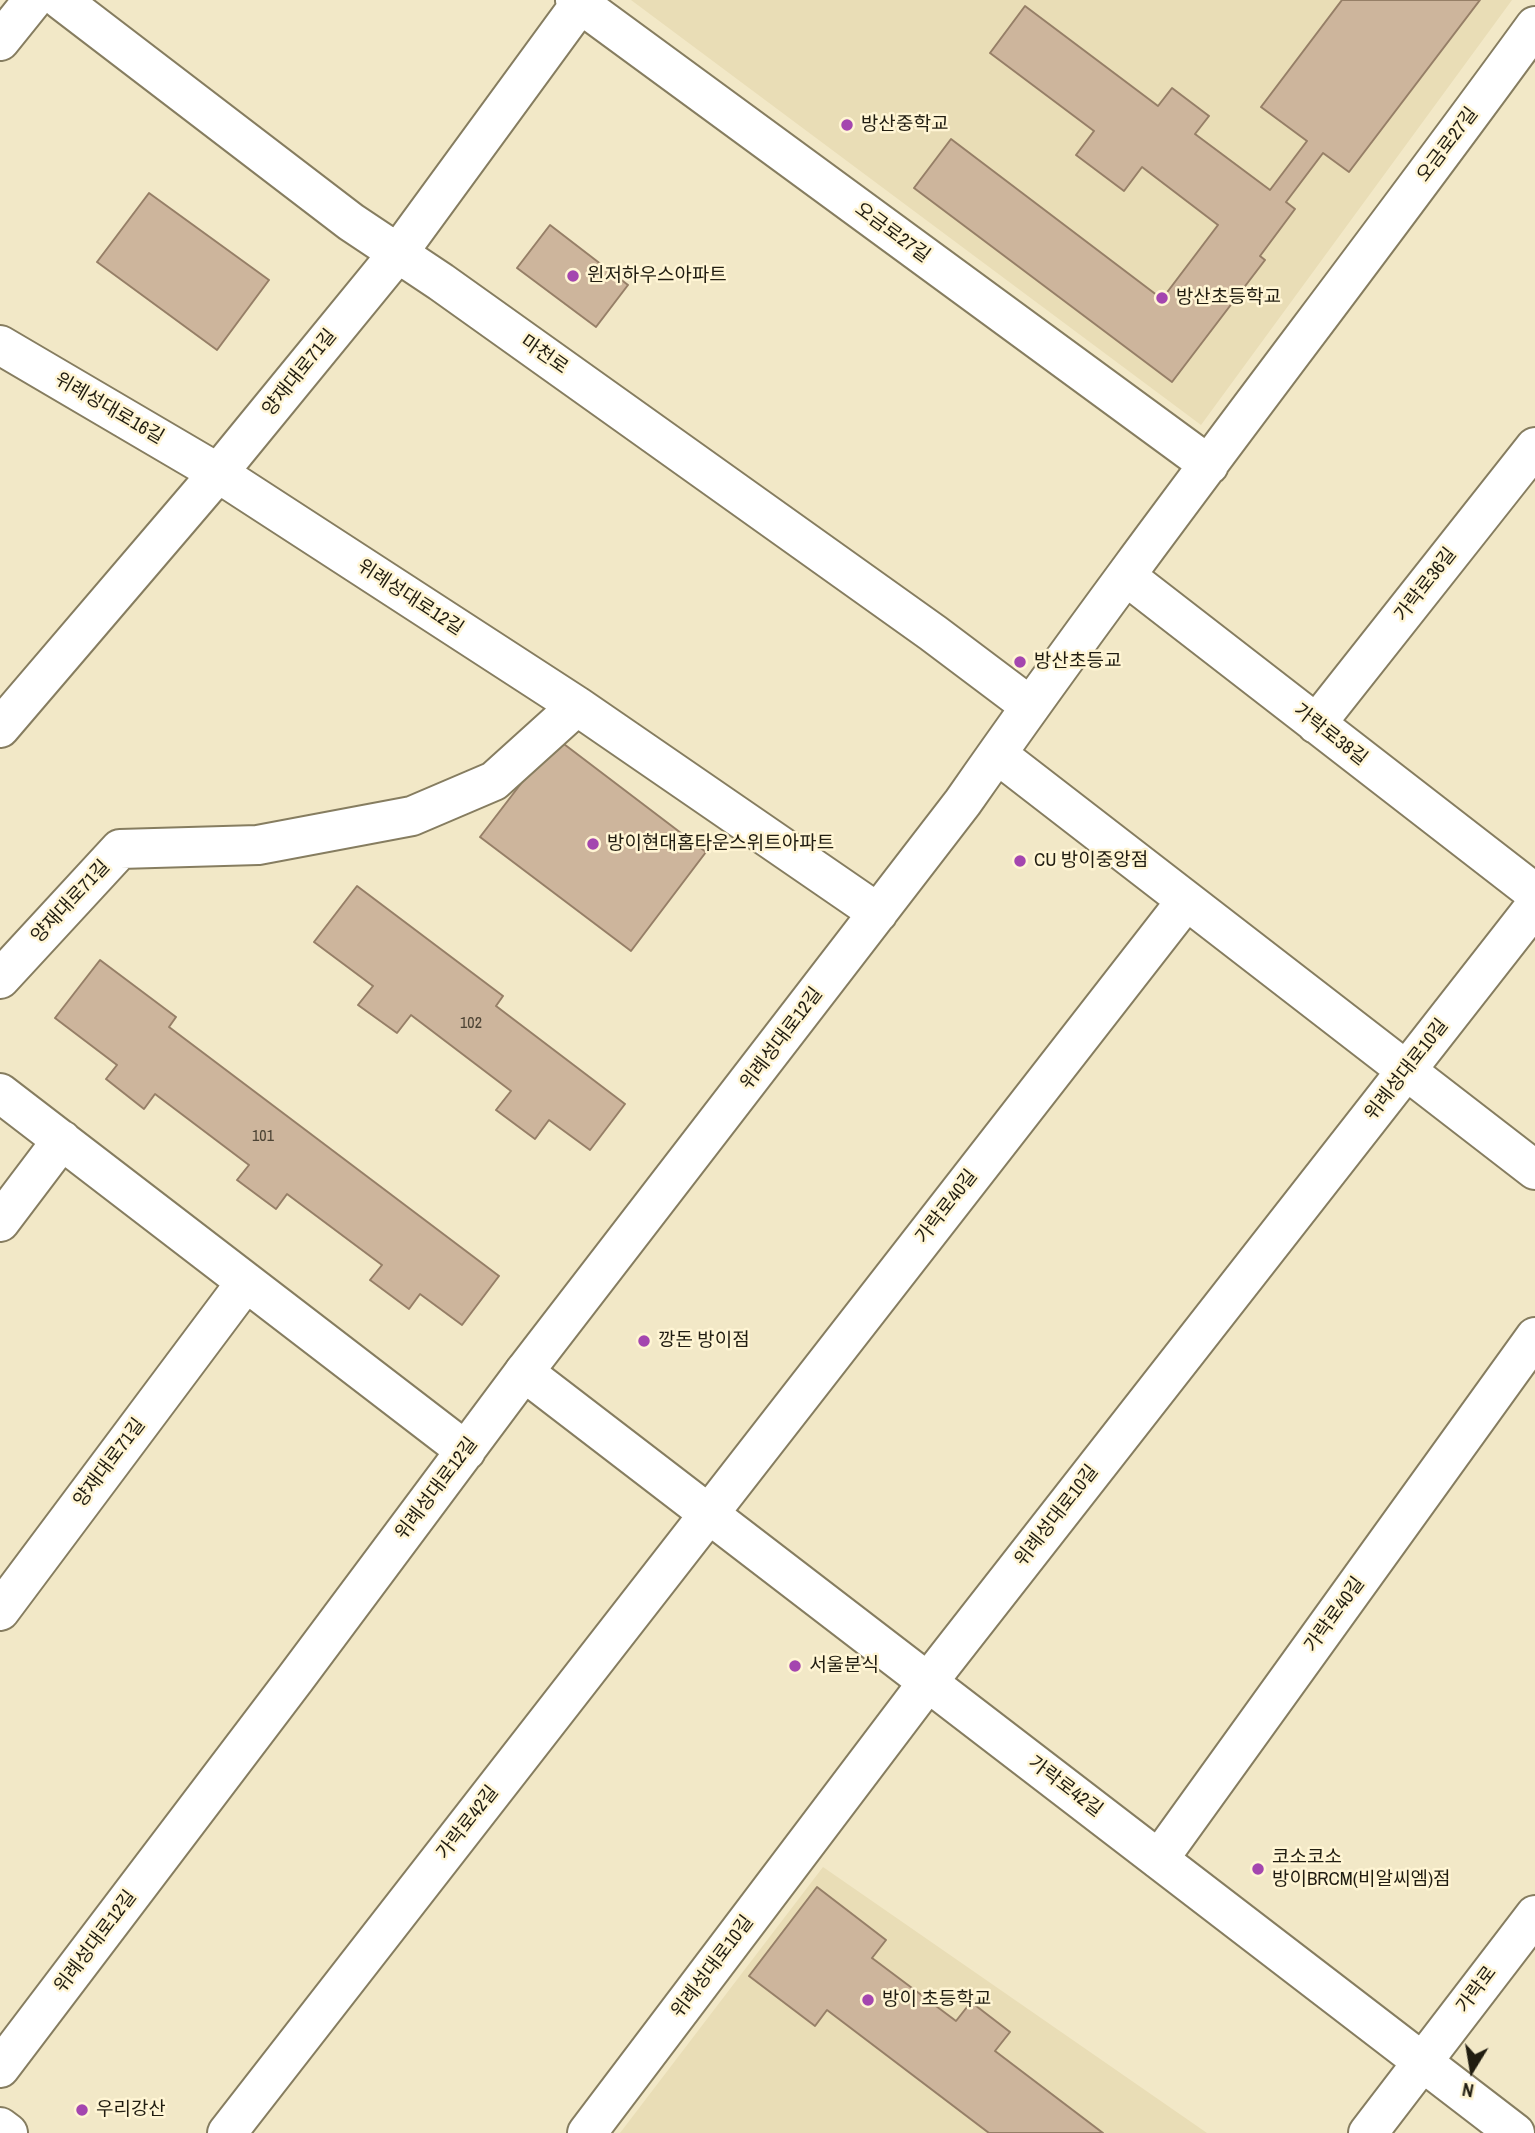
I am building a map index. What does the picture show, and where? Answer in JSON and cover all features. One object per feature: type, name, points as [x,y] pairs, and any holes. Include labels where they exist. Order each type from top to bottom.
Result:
[{"type":"street","points":[[0,41],[33,0]]},
{"type":"street","name":"마천로","points":[[61,0],[351,222],[933,632],[1030,706]]},
{"type":"street","name":"양재대로71길","points":[[0,728],[218,473],[398,253],[578,2]]},
{"type":"street","name":"오금로27길","points":[[578,2],[1209,465]]},
{"type":"street","name":"오금로27길","points":[[1030,706],[1535,26]]},
{"type":"street","name":"위례성대로16길","points":[[4,356],[218,473]]},
{"type":"street","name":"가락로36길","points":[[1316,724],[1535,447]]},
{"type":"street","name":"위례성대로12길","points":[[218,473],[577,706],[878,913]]},
{"type":"street","name":"가락로38길","points":[[1125,576],[1535,892]]},
{"type":"street","name":"양재대로71길","points":[[0,979],[120,849],[258,845],[412,816],[494,780],[577,706]]},
{"type":"street","name":"위례성대로12길","points":[[0,2068],[524,1372],[963,802],[1030,706]]},
{"type":"street","points":[[997,754],[1535,1170]]},
{"type":"street","name":"가락로40길","points":[[708,1513],[1186,901]]},
{"type":"street","name":"위례성대로10길","points":[[587,2133],[928,1682],[1535,905]]},
{"type":"street","points":[[0,1093],[466,1451]]},
{"type":"street","points":[[0,1222],[62,1140]]},
{"type":"street","name":"양재대로71길","points":[[0,1611],[246,1282]]},
{"type":"street","name":"가락로40길","points":[[1159,1859],[1535,1337]]},
{"type":"street","name":"가락로42길","points":[[524,1372],[1515,2133]]},
{"type":"street","name":"가락로42길","points":[[227,2133],[708,1513]]},
{"type":"street","name":"가락로","points":[[1368,2133],[1535,1915]]},
{"type":"street","points":[[0,2127],[8,2133]]},
{"type":"shaded area","name":"방산초등학교","points":[[631,0],[1512,0],[1201,425]]},
{"type":"shaded area","name":"방이 초등학교","points":[[823,1867],[1207,2133],[620,2133]]},
{"type":"building","points":[[1342,0],[1480,0],[1349,172],[1323,153],[1286,202],[1295,209],[1260,256],[1265,260],[1172,382],[914,188],[951,139],[1162,299],[1218,225],[1142,167],[1124,191],[1076,155],[1094,131],[990,53],[1025,6],[1158,106],[1172,88],[1209,116],[1195,134],[1270,190],[1307,141],[1261,107]]},
{"type":"building","points":[[149,193],[269,280],[217,350],[97,262]]},
{"type":"building","name":"윈저하우스아파트","points":[[550,225],[628,285],[596,327],[517,268]]},
{"type":"building","name":"방이현대홈타운스위트아파트","points":[[556,738],[706,852],[631,951],[480,837]]},
{"type":"building","points":[[357,886],[503,996],[496,1006],[625,1104],[590,1150],[549,1120],[535,1139],[496,1110],[511,1091],[411,1015],[397,1033],[358,1005],[373,986],[314,942]]},
{"type":"building","points":[[100,960],[176,1017],[169,1027],[499,1276],[462,1325],[420,1294],[409,1309],[370,1280],[382,1265],[287,1194],[276,1209],[237,1180],[249,1165],[155,1094],[144,1109],[106,1079],[117,1065],[55,1018]]},
{"type":"building","points":[[817,1887],[886,1940],[872,1958],[956,2021],[971,2002],[1010,2032],[995,2051],[1103,2133],[989,2133],[827,2010],[815,2026],[749,1976]]},
{"type":"place","name":"방산중학교","points":[[847,125]]},
{"type":"place","name":"윈저하우스아파트","points":[[573,276]]},
{"type":"place","name":"방산초등학교","points":[[1162,298]]},
{"type":"place","name":"방산초등교","points":[[1020,662]]},
{"type":"place","name":"방이현대홈타운스위트아파트","points":[[593,844]]},
{"type":"place","name":"CU 방이중앙점","points":[[1020,861]]},
{"type":"place","name":"깡돈 방이점","points":[[644,1341]]},
{"type":"place","name":"서울분식","points":[[795,1666]]},
{"type":"place","name":"코소코소 방이BRCM(비알씨엠)점","points":[[1258,1869]]},
{"type":"place","name":"방이 초등학교","points":[[868,2000]]},
{"type":"place","name":"우리강산","points":[[82,2110]]}]
